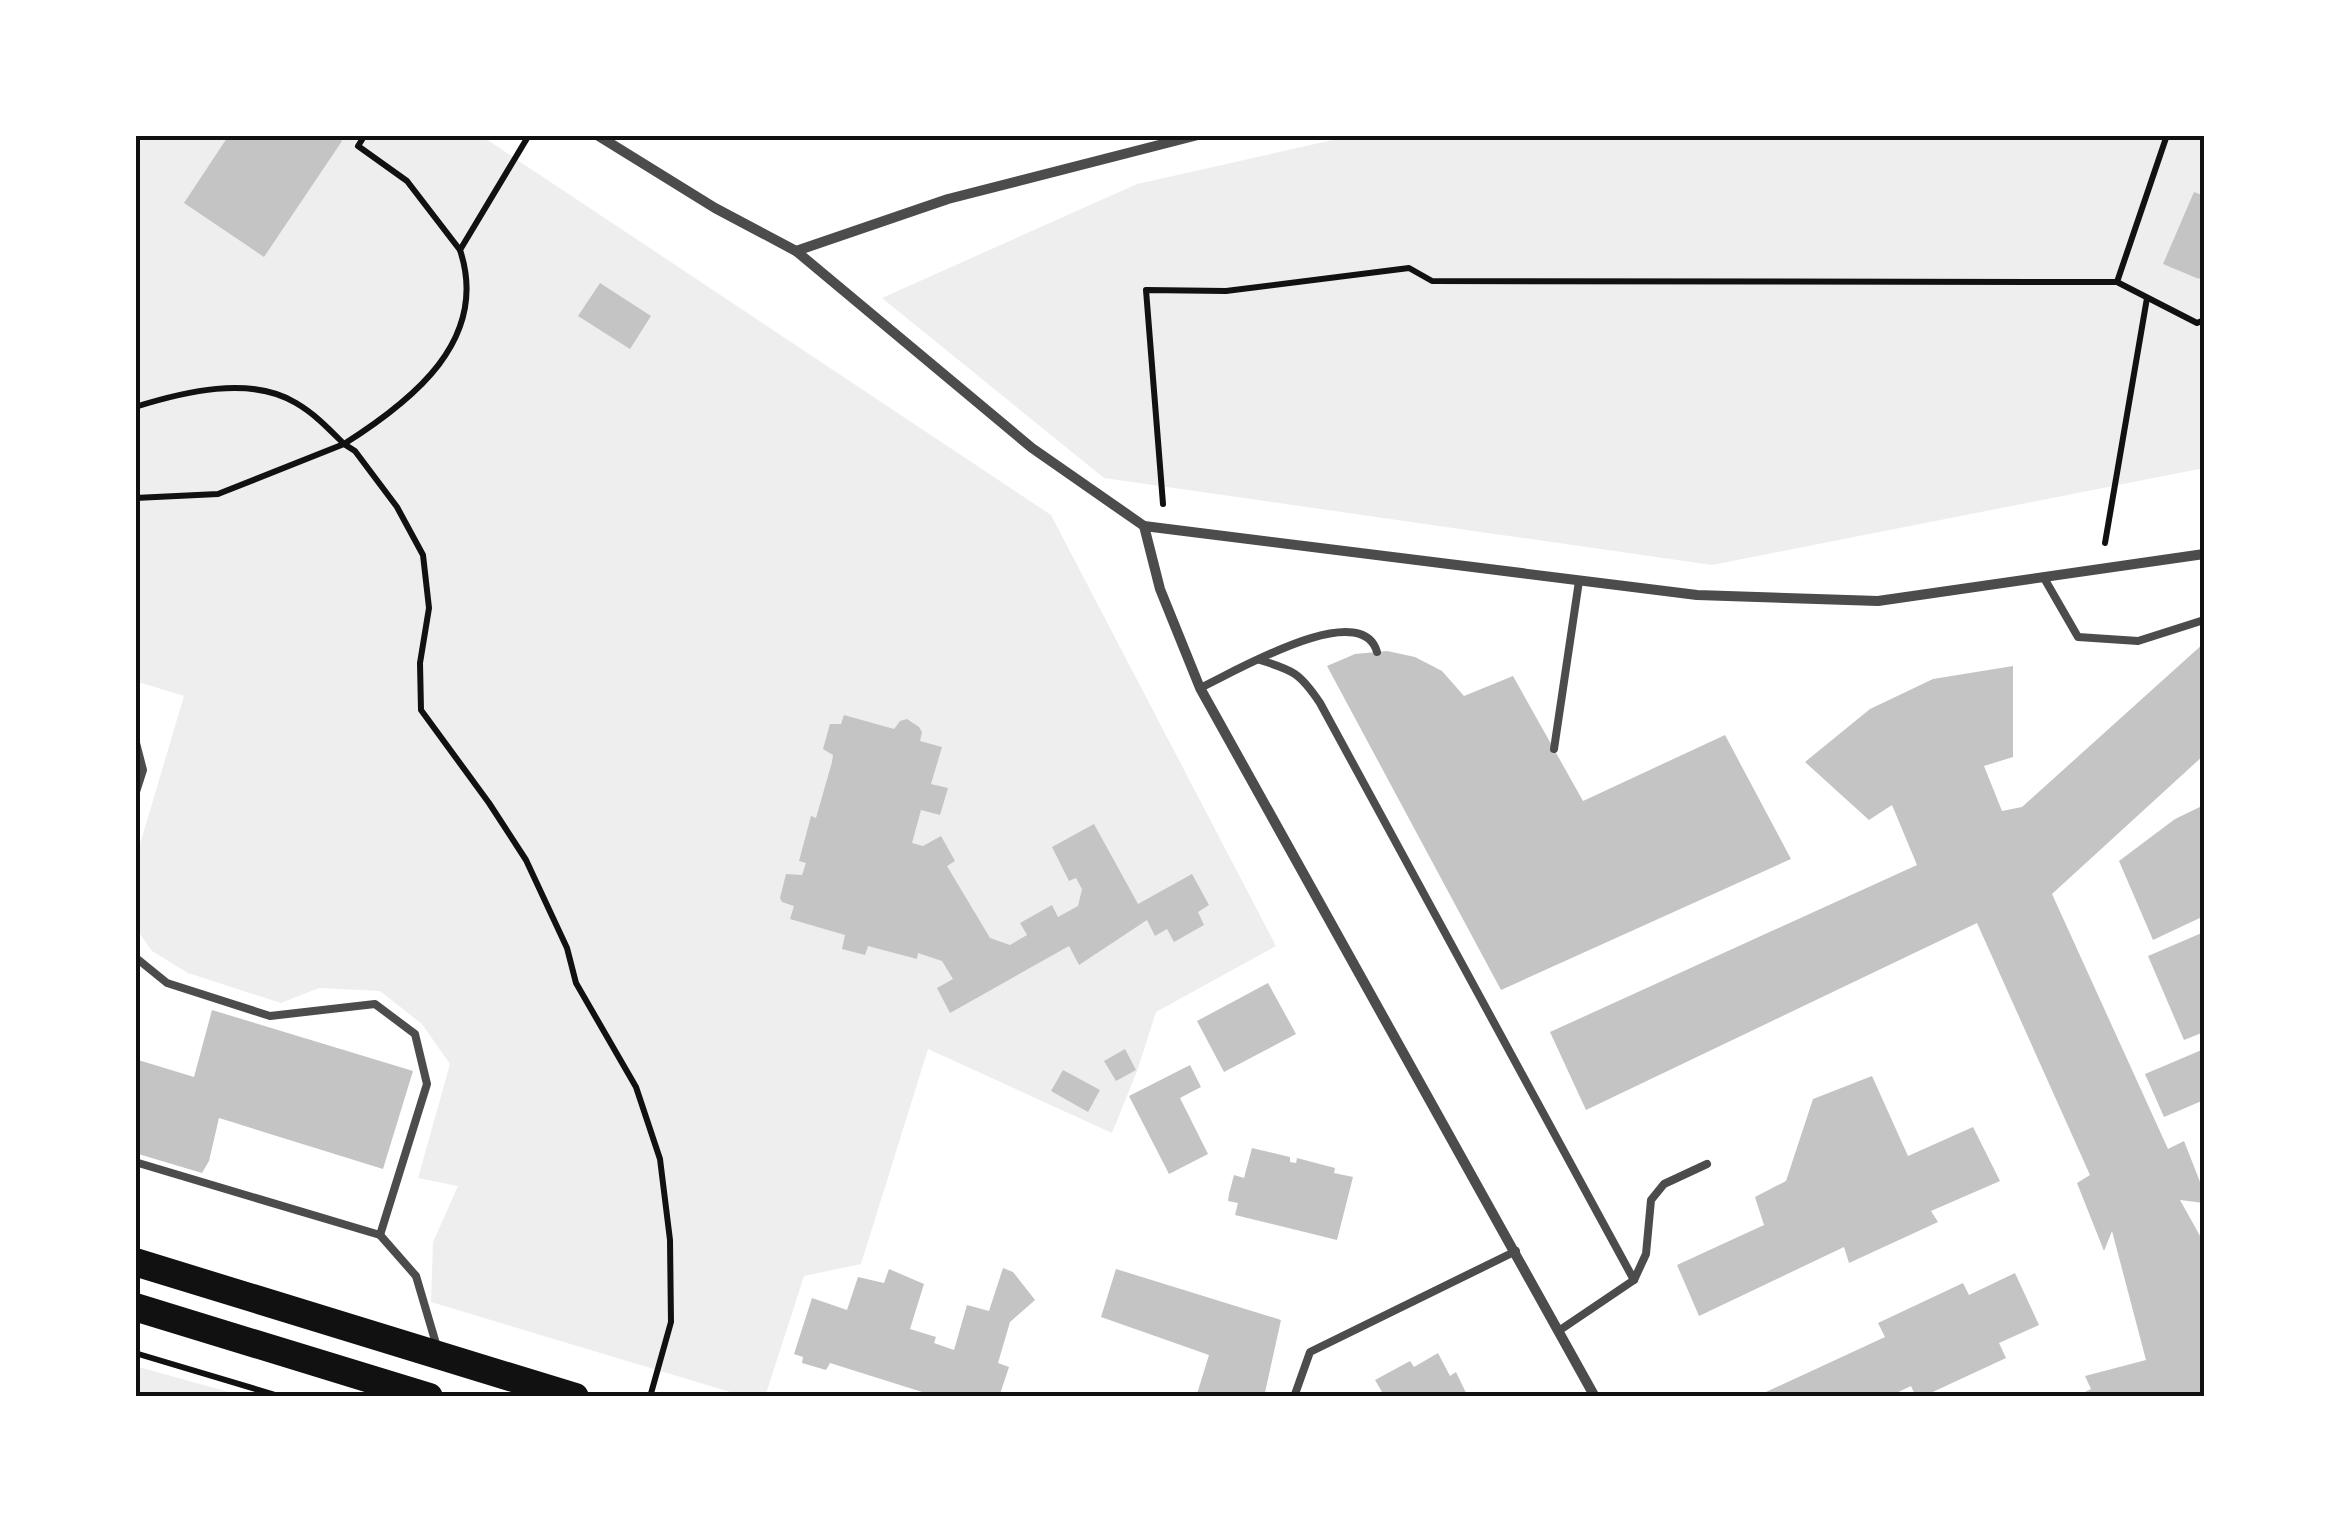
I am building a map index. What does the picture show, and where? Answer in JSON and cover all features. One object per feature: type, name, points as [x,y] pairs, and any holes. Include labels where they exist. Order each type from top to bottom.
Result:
[{"type":"highway","points":[[135,1262],[575,1397]]},
{"type":"highway","points":[[135,1307],[429,1397]]},
{"type":"street","points":[[597,135],[715,208],[796,251],[1032,448],[1144,526],[1697,595],[1878,601],[2204,554]]},
{"type":"street","points":[[796,251],[948,199],[1198,135]]},
{"type":"street","points":[[1144,526],[1160,589],[1200,688],[1595,1397]]},
{"type":"lane","points":[[2044,578],[2078,636],[2138,640],[2204,620]]},
{"type":"lane","points":[[1554,749],[1580,581]]},
{"type":"lane","points":[[1200,688],[1303,639],[1338,631],[1369,638],[1376,652]]},
{"type":"lane","points":[[1260,660],[1288,667],[1318,699],[1634,1280]]},
{"type":"lane","points":[[135,738],[143,770],[135,795]]},
{"type":"lane","points":[[135,957],[167,983],[270,1016],[375,1004],[415,1034],[427,1084],[380,1236]]},
{"type":"lane","points":[[135,1162],[380,1236],[416,1276],[440,1356]]},
{"type":"lane","points":[[1560,1330],[1634,1280],[1646,1254],[1651,1200],[1664,1184],[1707,1164]]},
{"type":"lane","points":[[1294,1397],[1310,1352],[1516,1250]]},
{"type":"path","points":[[135,498],[218,494],[344,444],[393,413],[437,370],[464,317],[467,271],[460,250],[407,181],[358,146],[366,135]]},
{"type":"path","points":[[460,250],[528,135]]},
{"type":"path","points":[[2117,282],[2167,135]]},
{"type":"path","points":[[1166,528],[1146,290],[1226,291],[1409,268],[1432,281],[2117,282],[2198,324],[2204,320]]},
{"type":"path","points":[[2101,570],[2147,298]]},
{"type":"path","points":[[135,407],[197,391],[259,388],[293,400],[354,451],[396,507],[423,555],[430,608],[420,663],[422,710],[526,860],[566,948],[576,983],[636,1087],[660,1159],[670,1240],[672,1322],[650,1397]]},
{"type":"path","points":[[135,1353],[282,1397]]},
{"type":"shaded area","points":[[135,135],[480,135],[1051,515],[1276,946],[1156,1012],[1112,1133],[928,1049],[861,1264],[804,1276],[765,1397],[747,1397],[431,1302],[433,1242],[458,1186],[418,1178],[450,1064],[422,1024],[380,991],[319,988],[281,1003],[188,973],[152,951],[135,927],[135,861],[184,696],[135,681]]},
{"type":"shaded area","points":[[1355,135],[2204,135],[2204,468],[1712,565],[1104,478],[882,298],[1137,184]]},
{"type":"shaded area","points":[[135,1366],[247,1397],[135,1397]]},
{"type":"building","points":[[229,135],[333,135],[342,141],[264,257],[184,203]]},
{"type":"building","points":[[2194,192],[2204,196],[2204,272],[2199,279],[2163,264]]},
{"type":"building","points":[[600,283],[651,316],[630,349],[578,316]]},
{"type":"building","points":[[2204,643],[2204,755],[2052,894],[2168,1149],[2184,1141],[2204,1192],[2204,1203],[2180,1200],[2204,1243],[2204,1397],[2075,1397],[2091,1389],[2085,1376],[2146,1360],[2112,1231],[2104,1251],[2077,1183],[2090,1175],[1977,923],[1586,1110],[1550,1032],[1917,865],[1892,805],[1869,820],[1805,762],[1870,709],[1933,679],[2013,666],[2013,757],[1984,766],[2002,811],[2022,807]]},
{"type":"building","points":[[1387,651],[1415,657],[1442,671],[1464,696],[1513,676],[1583,801],[1725,735],[1791,859],[1501,990],[1327,666],[1355,654]]},
{"type":"building","points":[[844,715],[894,729],[907,719],[922,732],[920,741],[942,747],[931,784],[948,788],[940,815],[921,810],[912,843],[923,846],[941,836],[955,861],[947,866],[990,938],[1010,945],[1027,935],[1020,923],[1052,905],[1058,917],[1078,906],[1082,889],[1076,878],[1069,881],[1052,847],[1094,824],[1138,904],[1192,874],[1209,905],[1198,912],[1204,925],[1174,942],[1167,929],[1155,936],[1147,920],[1079,965],[1069,946],[950,1013],[937,988],[953,979],[942,961],[918,953],[917,959],[868,946],[865,955],[842,949],[845,935],[790,919],[794,906],[780,898],[786,874],[802,875],[806,863],[799,861],[832,762],[833,755],[823,749],[830,724],[841,724]]},
{"type":"building","points":[[2204,805],[2204,916],[2153,940],[2119,861],[2175,819]]},
{"type":"building","points":[[2204,932],[2204,1032],[2184,1040],[2148,956]]},
{"type":"building","points":[[1268,983],[1296,1034],[1224,1072],[1197,1021]]},
{"type":"building","points":[[212,1010],[413,1071],[383,1169],[219,1118],[209,1161],[202,1173],[135,1153],[135,1059],[194,1077]]},
{"type":"building","points":[[1125,1049],[1136,1070],[1116,1081],[1104,1061]]},
{"type":"building","points":[[2204,1049],[2204,1100],[2164,1117],[2145,1074]]},
{"type":"building","points":[[1190,1065],[1201,1087],[1180,1098],[1208,1154],[1169,1174],[1129,1096]]},
{"type":"building","points":[[1063,1070],[1100,1090],[1088,1112],[1051,1091]]},
{"type":"building","points":[[1872,1076],[1908,1156],[1973,1127],[2000,1181],[1931,1211],[1938,1222],[1849,1263],[1844,1247],[1699,1316],[1677,1265],[1764,1225],[1755,1197],[1786,1181],[1813,1099]]},
{"type":"building","points":[[1252,1148],[1290,1157],[1290,1162],[1296,1163],[1297,1158],[1335,1168],[1334,1173],[1353,1177],[1337,1240],[1235,1215],[1238,1203],[1228,1201],[1229,1194],[1234,1175],[1244,1178]]},
{"type":"building","points":[[1003,1268],[1013,1272],[1035,1300],[1010,1322],[998,1363],[1009,1367],[999,1397],[938,1397],[830,1363],[826,1370],[802,1363],[803,1357],[794,1354],[812,1298],[847,1310],[858,1277],[884,1283],[889,1269],[924,1284],[910,1329],[936,1337],[934,1343],[954,1350],[967,1305],[989,1311]]},
{"type":"building","points":[[1116,1269],[1281,1320],[1264,1397],[1196,1397],[1209,1355],[1101,1317]]},
{"type":"building","points":[[2015,1273],[2039,1325],[1999,1343],[2006,1358],[1922,1397],[1916,1397],[1911,1386],[1888,1397],[1755,1397],[1885,1337],[1878,1323],[1963,1283],[1969,1295]]},
{"type":"building","points":[[1438,1353],[1450,1376],[1456,1372],[1468,1397],[1385,1397],[1375,1380],[1410,1361],[1414,1367]]}]
